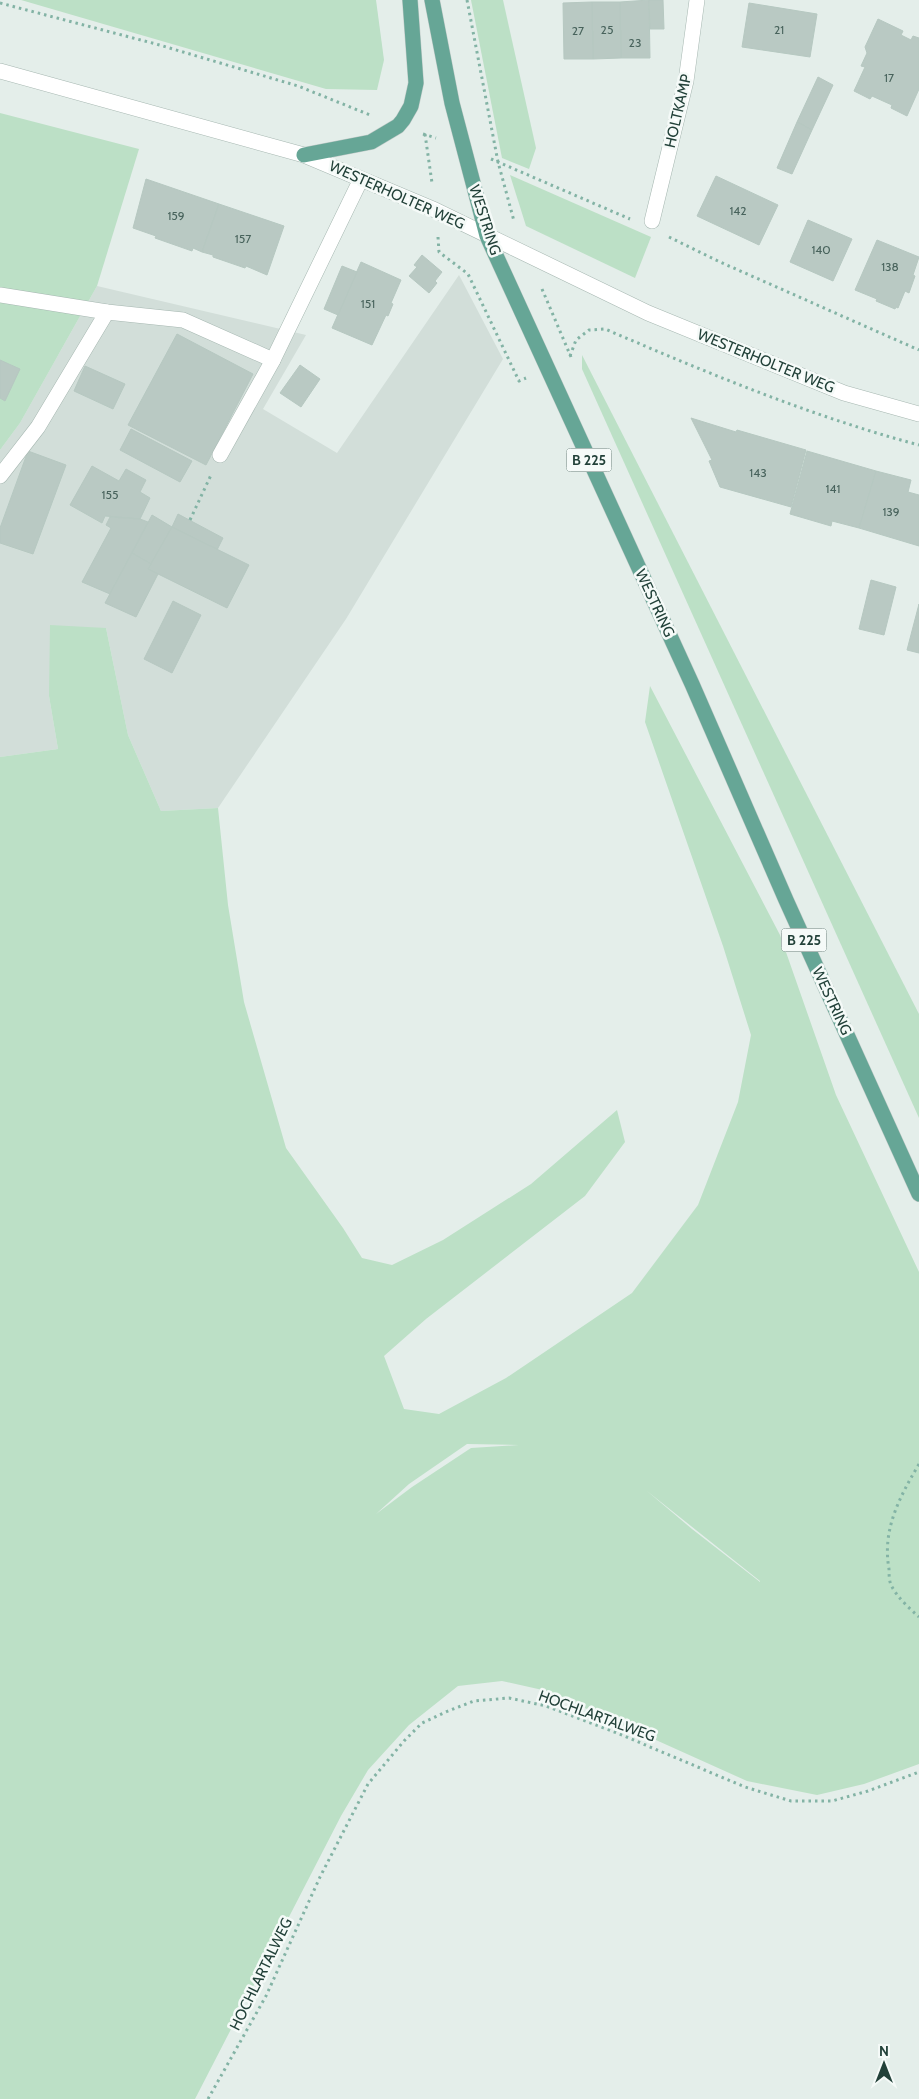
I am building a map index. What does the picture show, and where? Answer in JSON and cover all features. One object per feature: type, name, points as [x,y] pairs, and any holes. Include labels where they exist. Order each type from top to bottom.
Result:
[{"type":"main road","points":[[304,155],[370,142],[398,126],[411,106],[416,84],[410,0]]},
{"type":"main road","name":"WESTRING","points":[[432,0],[452,104],[487,236],[546,369],[692,684],[786,900],[919,1194]]},
{"type":"street","name":"HOLTKAMP","points":[[652,221],[686,81],[697,0]]},
{"type":"street","name":"WESTERHOLTER WEG","points":[[0,71],[304,155],[435,210],[648,313],[844,393],[919,414]]},
{"type":"street","points":[[220,456],[273,360],[361,179]]},
{"type":"street","points":[[0,295],[107,312],[183,320],[273,360]]},
{"type":"street","points":[[0,476],[38,427],[107,312]]},
{"type":"path","points":[[467,0],[498,162]]},
{"type":"path","points":[[0,3],[156,44],[298,86],[398,126],[464,148],[631,220]]},
{"type":"path","points":[[425,134],[439,252],[468,274],[519,381],[571,356],[576,340],[589,330],[605,329],[773,399],[860,429],[919,445]]},
{"type":"path","points":[[667,236],[720,262],[919,350]]},
{"type":"path","points":[[190,520],[220,456]]},
{"type":"path","points":[[919,1464],[906,1486],[890,1522],[887,1558],[891,1584],[919,1617]]},
{"type":"path","name":"HOCHLARTALWEG","points":[[208,2099],[266,1996],[320,1877],[368,1784],[404,1741],[422,1723],[448,1711],[474,1701],[509,1698],[546,1706],[617,1733],[745,1787],[790,1802],[832,1802],[919,1772]]},
{"type":"shaded area","points":[[459,275],[503,359],[346,619],[218,808],[161,811],[128,735],[106,628],[49,696],[58,749],[0,757],[0,450],[20,423],[97,286],[306,335],[263,409],[337,453]]},
{"type":"green space","points":[[21,0],[376,0],[384,60],[377,90],[326,89]]},
{"type":"green space","points":[[471,0],[503,0],[536,148],[529,169],[502,158]]},
{"type":"green space","points":[[0,113],[139,149],[97,286],[20,423],[0,450]]},
{"type":"green space","points":[[510,175],[651,237],[635,278],[526,226]]},
{"type":"green space","points":[[582,355],[919,1014],[919,1118],[582,369]]},
{"type":"green space","points":[[50,625],[106,628],[128,735],[161,811],[218,808],[228,905],[244,1002],[286,1148],[362,1258],[392,1265],[443,1240],[531,1184],[617,1110],[625,1142],[585,1196],[426,1319],[384,1356],[404,1409],[439,1414],[506,1378],[632,1293],[698,1205],[738,1102],[751,1035],[723,946],[645,722],[650,686],[780,935],[836,1095],[919,1272],[919,1764],[864,1784],[817,1795],[747,1781],[547,1691],[502,1681],[458,1686],[409,1725],[368,1770],[341,1816],[195,2099],[0,2099],[0,757],[58,749],[49,696]],"holes":[[[467,1444],[519,1445],[471,1448],[412,1487],[376,1514],[409,1484]],[[647,1491],[760,1581],[760,1582],[692,1529]]]},
{"type":"building","points":[[649,0],[650,58],[621,58],[620,2]]},
{"type":"building","points":[[649,0],[663,0],[664,29],[650,29]]},
{"type":"building","points":[[592,2],[620,2],[621,58],[593,59]]},
{"type":"building","points":[[592,2],[593,59],[564,59],[563,3]]},
{"type":"building","points":[[749,3],[817,14],[810,57],[742,47]]},
{"type":"building","points":[[878,19],[903,31],[901,35],[911,40],[913,36],[919,38],[919,89],[907,116],[891,108],[892,105],[872,96],[870,99],[854,91],[865,67],[861,66],[867,53],[865,47]]},
{"type":"building","points":[[818,77],[833,85],[812,130],[797,122]]},
{"type":"building","points":[[797,122],[812,130],[792,174],[777,168]]},
{"type":"building","points":[[716,176],[778,205],[759,245],[697,216]]},
{"type":"building","points":[[146,179],[219,204],[202,252],[193,248],[192,251],[133,228]]},
{"type":"building","points":[[219,204],[284,226],[267,275],[202,252]]},
{"type":"building","points":[[808,220],[852,239],[833,281],[790,262]]},
{"type":"building","points":[[877,240],[919,257],[909,293],[905,291],[898,308],[896,307],[895,309],[855,290]]},
{"type":"building","points":[[422,255],[442,272],[435,281],[437,283],[429,293],[409,276],[417,267],[414,265]]},
{"type":"building","points":[[361,262],[401,280],[391,303],[393,304],[388,316],[386,315],[372,345],[332,328]]},
{"type":"building","points":[[342,266],[357,272],[338,315],[324,309]]},
{"type":"building","points":[[177,334],[253,374],[206,465],[128,425]]},
{"type":"building","points":[[0,360],[20,369],[5,401],[0,398]]},
{"type":"building","points":[[300,365],[320,379],[301,407],[280,393]]},
{"type":"building","points":[[85,366],[125,384],[113,409],[74,391]]},
{"type":"building","points":[[691,418],[806,450],[791,507],[720,487],[709,461],[712,460]]},
{"type":"building","points":[[131,429],[192,461],[180,482],[120,450]]},
{"type":"building","points":[[28,451],[66,465],[33,554],[0,543],[0,528]]},
{"type":"building","points":[[807,451],[876,471],[859,528],[832,521],[831,526],[790,514]]},
{"type":"building","points":[[92,466],[119,481],[126,469],[146,480],[140,492],[150,498],[140,519],[105,516],[102,523],[70,505]]},
{"type":"building","points":[[876,471],[911,480],[908,492],[919,495],[919,546],[859,528]]},
{"type":"building","points":[[178,514],[223,538],[217,550],[172,527]]},
{"type":"building","points":[[152,515],[172,527],[151,564],[132,553]]},
{"type":"building","points":[[110,517],[140,519],[148,522],[110,594],[82,582],[111,528],[106,525]]},
{"type":"building","points":[[172,527],[249,565],[227,608],[148,569]]},
{"type":"building","points":[[132,553],[151,564],[148,569],[158,574],[136,617],[105,603]]},
{"type":"building","points":[[871,580],[896,587],[884,635],[859,629]]},
{"type":"building","points":[[173,601],[201,615],[172,673],[144,659]]},
{"type":"building","points":[[919,604],[919,653],[907,650]]}]
